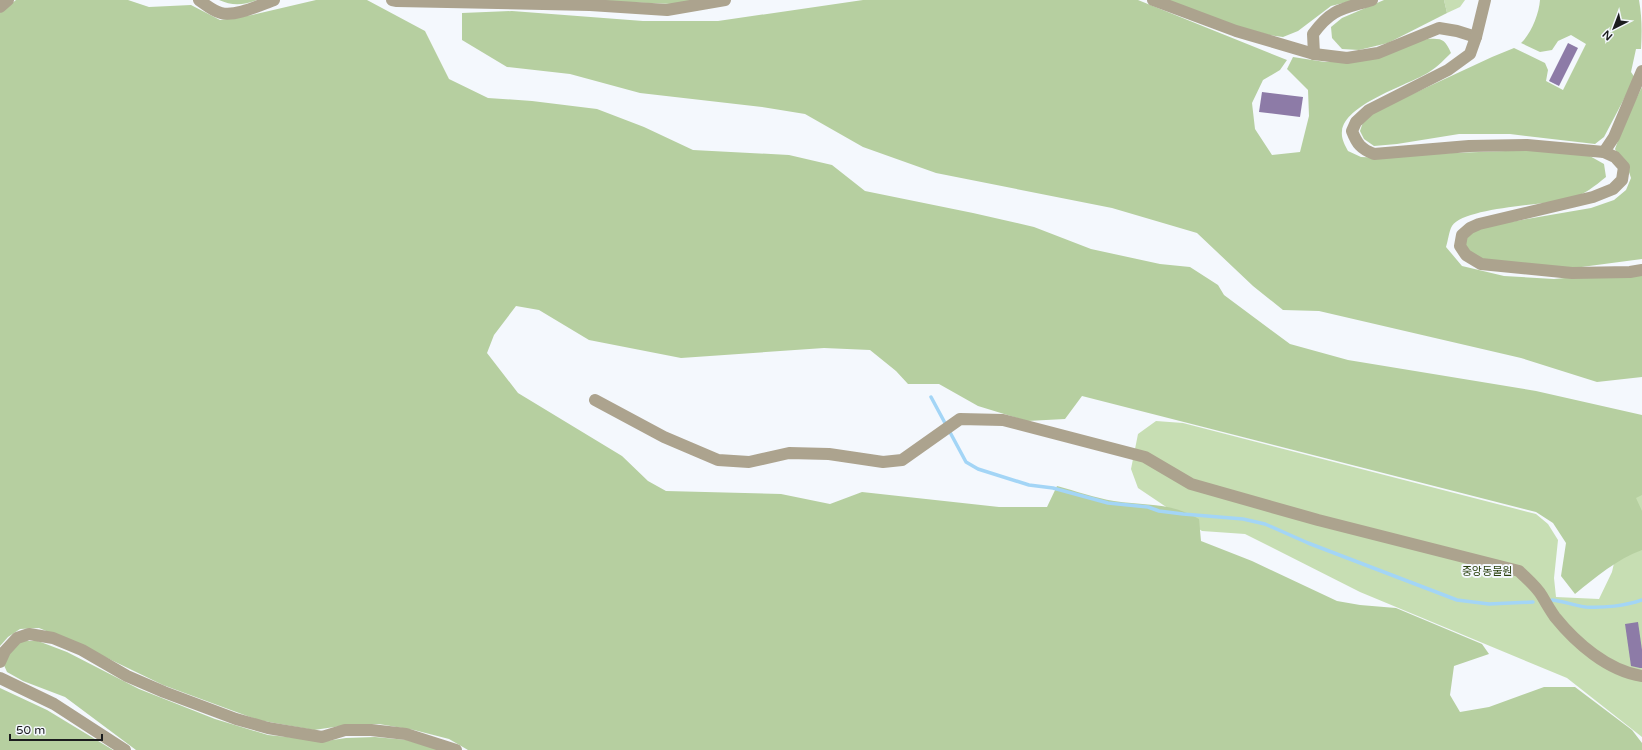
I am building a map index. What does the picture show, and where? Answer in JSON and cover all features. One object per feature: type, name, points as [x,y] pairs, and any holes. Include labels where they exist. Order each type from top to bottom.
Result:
[{"type":"street","points":[[0,7],[8,0]]},
{"type":"street","points":[[199,0],[222,13],[246,11],[274,0]]},
{"type":"street","points":[[392,0],[590,4],[667,10],[725,0]]},
{"type":"street","points":[[1153,0],[1236,31],[1314,54],[1347,58],[1378,53],[1439,28],[1457,30],[1476,37]]},
{"type":"street","points":[[1314,54],[1313,34],[1322,21],[1334,11],[1372,0]]},
{"type":"street","points":[[1485,0],[1476,37],[1470,54],[1448,70],[1368,110],[1356,122],[1352,131],[1356,143],[1363,150],[1374,154],[1469,146],[1527,145],[1604,152],[1615,157],[1624,167],[1622,180],[1613,189],[1594,197],[1479,224],[1470,228],[1462,235],[1460,246],[1466,256],[1481,264],[1572,273],[1630,272],[1642,270]]},
{"type":"street","points":[[1604,152],[1614,138],[1642,72]]},
{"type":"street","points":[[595,400],[664,437],[718,460],[749,462],[789,453],[829,454],[883,462],[902,460],[960,419],[1003,420],[1145,457],[1191,484],[1318,520],[1519,571],[1537,590],[1567,630],[1588,650],[1609,664],[1631,675],[1642,676]]},
{"type":"street","points":[[0,662],[4,651],[18,638],[29,634],[53,638],[82,650],[127,676],[164,692],[236,719],[262,727],[322,737],[345,730],[372,730],[406,734],[456,750]]},
{"type":"street","points":[[0,678],[54,704],[125,750]]},
{"type":"green space","points":[[16,0],[128,0],[149,7],[191,5],[220,20],[252,15],[316,0],[367,0],[425,31],[449,79],[488,98],[532,101],[597,109],[644,127],[693,150],[789,155],[832,165],[865,191],[1034,227],[1091,249],[1160,264],[1190,267],[1218,285],[1224,295],[1290,344],[1348,360],[1536,391],[1642,415],[1642,495],[1636,498],[1642,511],[1642,550],[1615,563],[1575,594],[1561,576],[1566,543],[1553,523],[1536,512],[1082,396],[1065,419],[1027,421],[978,406],[939,384],[908,384],[896,371],[870,350],[824,348],[681,358],[589,340],[539,310],[516,306],[494,335],[487,353],[518,393],[622,456],[648,481],[666,491],[781,494],[830,504],[862,492],[999,507],[1047,507],[1057,486],[1107,500],[1168,507],[1178,510],[1199,519],[1201,541],[1252,561],[1337,601],[1360,605],[1396,608],[1482,644],[1489,654],[1454,666],[1450,695],[1460,712],[1489,707],[1544,687],[1575,687],[1632,730],[1642,743],[1642,750],[468,750],[449,739],[414,730],[379,724],[341,726],[314,730],[258,720],[163,685],[78,644],[39,628],[20,629],[8,637],[0,646],[0,13]]},
{"type":"green space","points":[[219,0],[257,0],[238,4]]},
{"type":"green space","points":[[577,0],[699,0],[672,4]]},
{"type":"green space","points":[[863,0],[1138,0],[1287,60],[1280,70],[1263,80],[1252,103],[1255,129],[1272,155],[1300,152],[1309,116],[1308,90],[1287,69],[1293,57],[1325,62],[1348,61],[1427,39],[1440,39],[1445,42],[1451,53],[1431,71],[1377,97],[1353,113],[1346,122],[1342,131],[1342,137],[1348,151],[1361,157],[1385,158],[1425,154],[1532,150],[1588,155],[1604,164],[1606,177],[1598,184],[1580,195],[1558,201],[1489,211],[1460,220],[1452,226],[1446,247],[1462,266],[1504,276],[1554,279],[1642,271],[1642,377],[1597,382],[1521,358],[1319,311],[1283,310],[1253,286],[1197,233],[1112,208],[936,173],[863,147],[805,114],[762,107],[640,93],[570,74],[507,67],[462,40],[462,13],[512,11],[643,21],[718,21]]},
{"type":"green space","points":[[1164,0],[1355,0],[1331,6],[1298,31],[1283,37],[1269,35],[1233,25]]},
{"type":"green space","points":[[1384,0],[1444,0],[1447,13],[1388,43],[1359,50],[1342,49],[1332,38],[1331,27],[1342,18]]},
{"type":"green space","points":[[1444,0],[1465,0],[1460,7],[1447,13]]},
{"type":"green space","points":[[1540,0],[1639,0],[1642,31],[1641,49],[1636,49],[1631,72],[1635,78],[1604,137],[1595,144],[1510,134],[1459,134],[1397,144],[1374,146],[1364,139],[1360,131],[1364,119],[1378,110],[1514,48],[1545,63],[1548,70],[1546,81],[1563,90],[1586,44],[1571,35],[1558,41],[1552,50],[1540,52],[1521,43],[1534,23]]},
{"type":"green space","points":[[1642,87],[1642,259],[1574,268],[1482,263],[1468,252],[1464,241],[1475,228],[1591,208],[1614,200],[1626,190],[1631,178],[1627,166],[1619,158],[1615,149],[1626,119]]},
{"type":"green space","name":"중앙동물원","points":[[1156,421],[1183,423],[1536,514],[1548,524],[1558,540],[1554,578],[1556,597],[1599,599],[1612,572],[1630,492],[1642,486],[1642,737],[1567,678],[1360,592],[1245,534],[1202,531],[1138,488],[1131,469],[1138,434]]},
{"type":"green space","points":[[22,641],[38,641],[67,652],[139,689],[215,719],[268,735],[326,741],[346,738],[375,737],[407,740],[440,750],[136,750],[65,697],[23,681],[7,672],[3,663],[9,650]]},
{"type":"green space","points":[[0,688],[47,710],[113,750],[0,750]]},
{"type":"building","points":[[1568,43],[1578,48],[1559,86],[1549,81]]},
{"type":"building","points":[[1262,92],[1303,97],[1300,117],[1259,112]]},
{"type":"building","points":[[1638,622],[1642,650],[1642,668],[1631,666],[1625,624]]},
{"type":"waterway","points":[[931,397],[966,462],[978,469],[1029,485],[1053,488],[1108,503],[1148,507],[1159,511],[1183,514],[1243,519],[1265,524],[1308,543],[1457,600],[1489,604],[1533,602]]},
{"type":"waterway","points":[[1552,600],[1593,607],[1622,605],[1642,600]]}]
